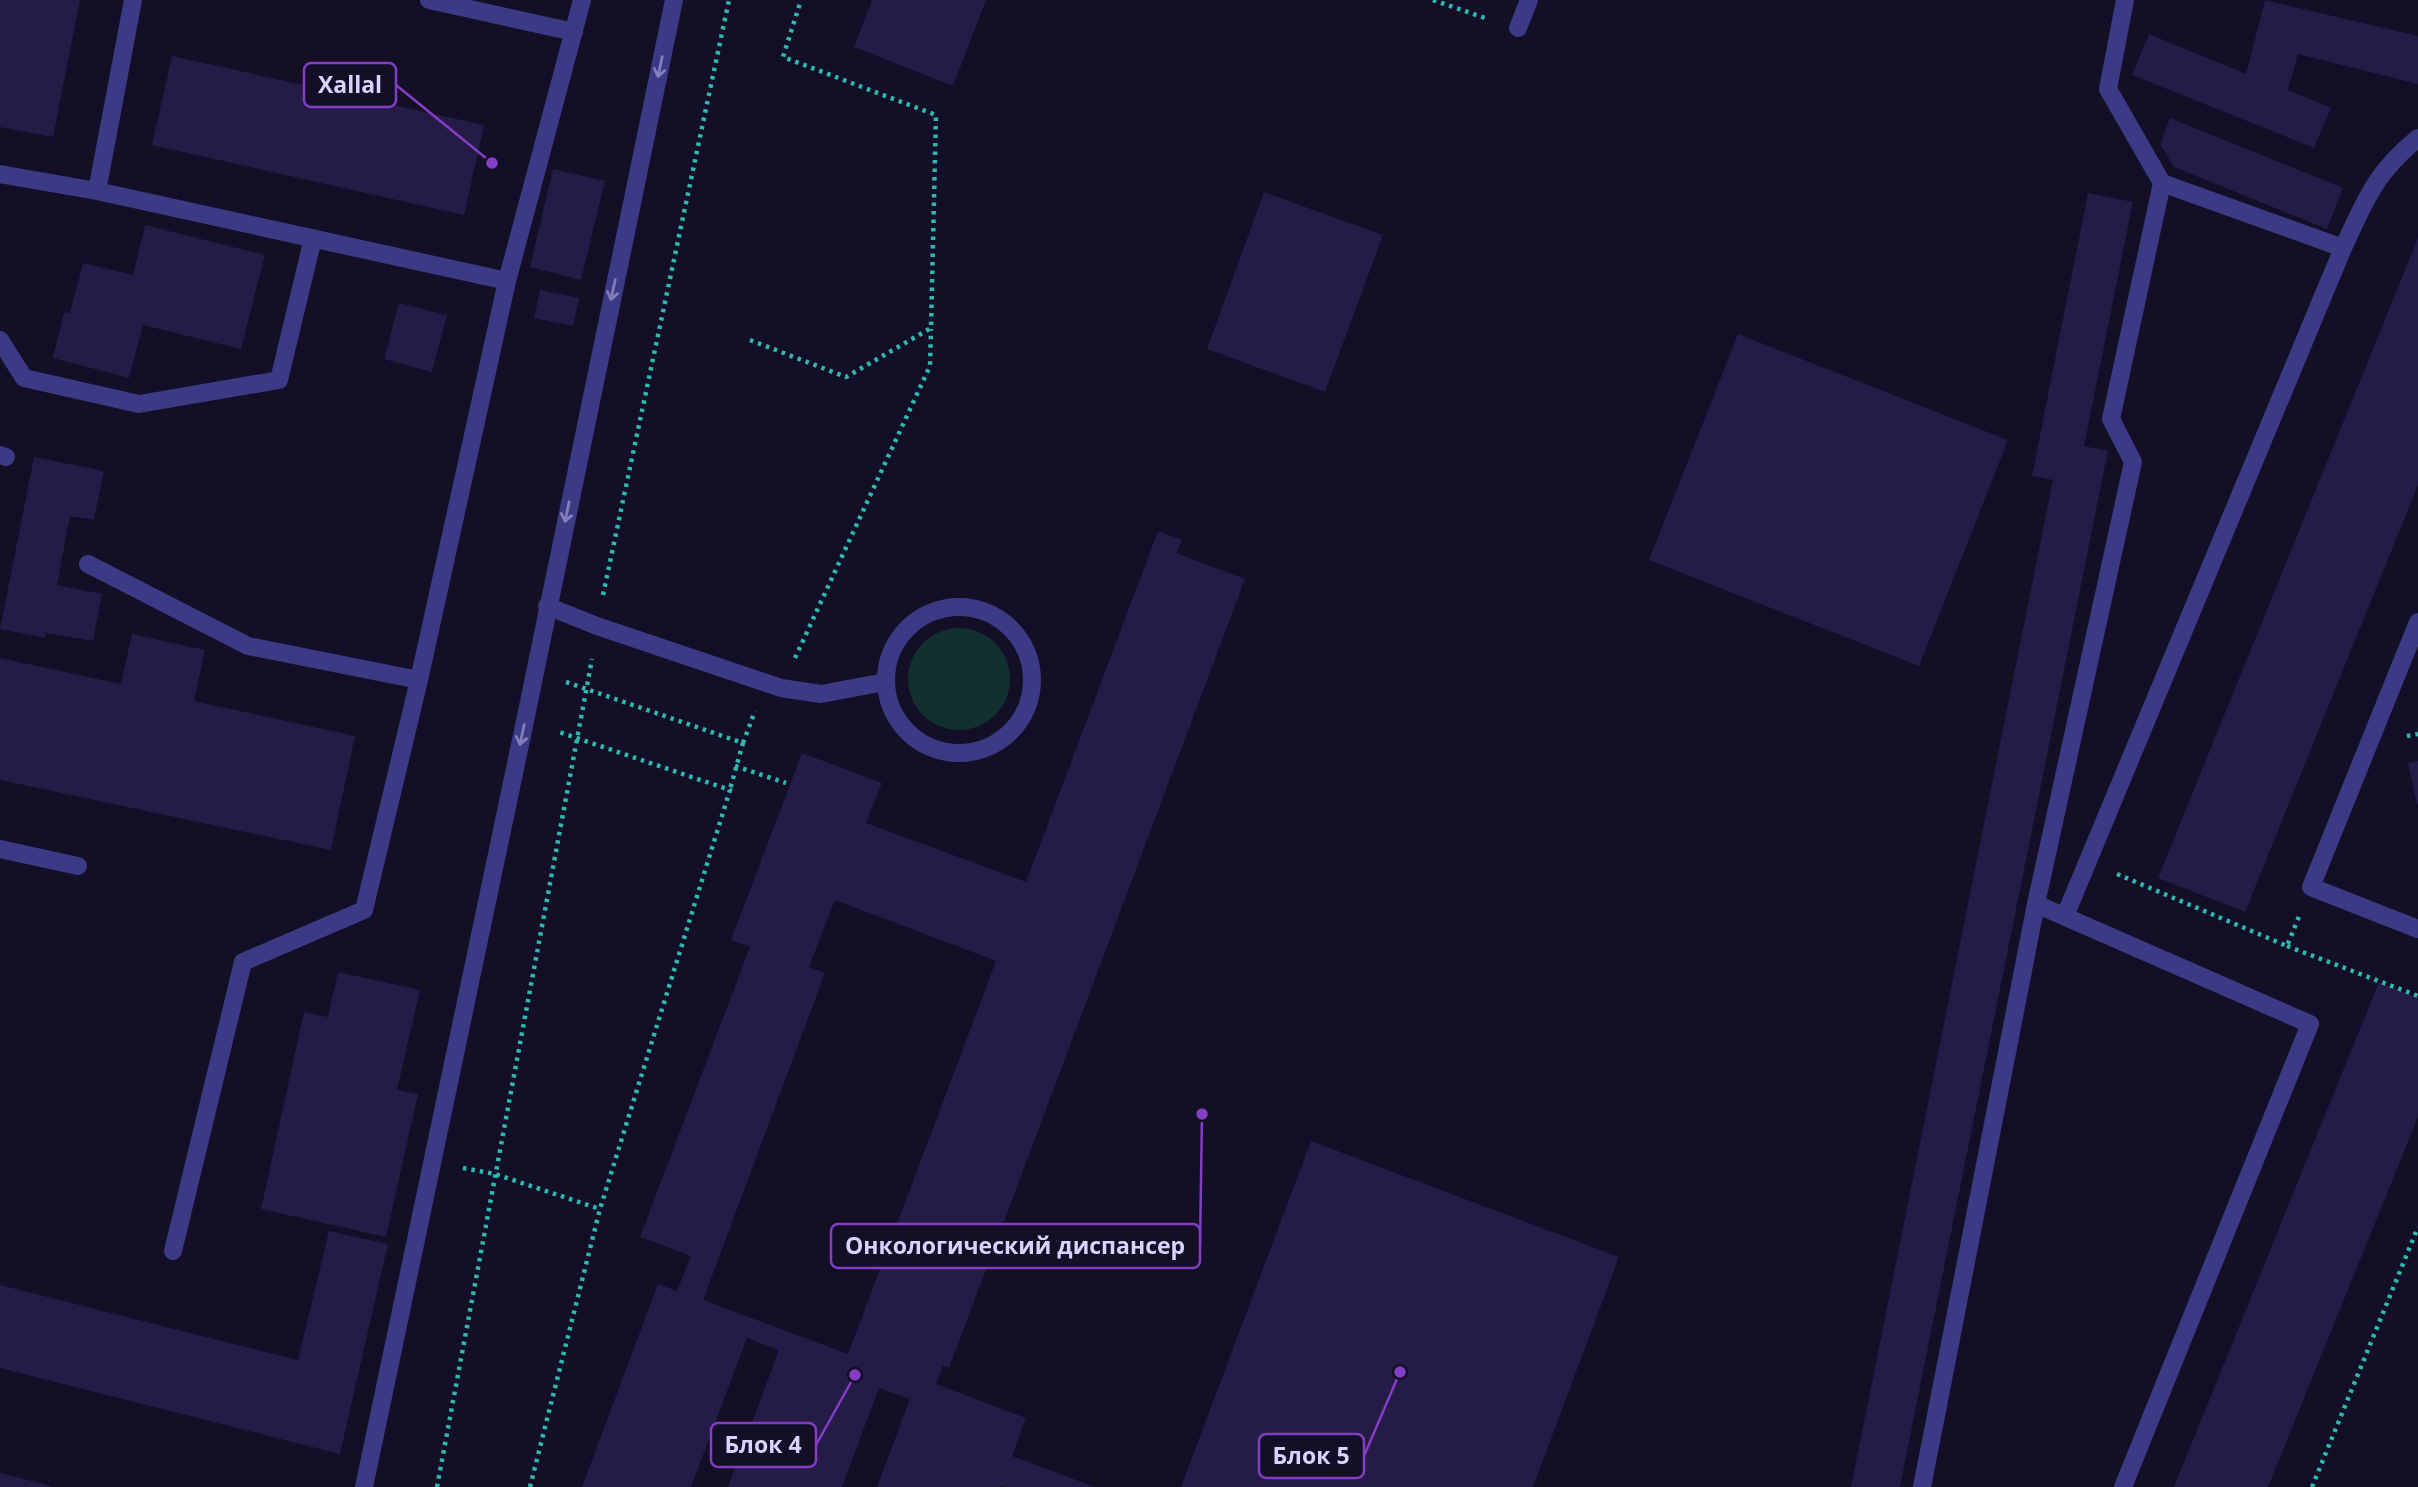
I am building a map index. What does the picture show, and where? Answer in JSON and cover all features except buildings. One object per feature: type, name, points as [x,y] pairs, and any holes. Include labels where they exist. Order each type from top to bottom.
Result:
[{"type":"street","points":[[97,191],[133,0]]},
{"type":"street","points":[[429,0],[574,32]]},
{"type":"street","points":[[173,1251],[243,962],[364,910],[419,680],[507,281],[582,0]]},
{"type":"street","points":[[364,1487],[674,0]]},
{"type":"street","points":[[1518,28],[1529,0]]},
{"type":"street","points":[[2125,0],[2108,89],[2162,183],[2343,248]]},
{"type":"street","points":[[2065,916],[2343,248],[2374,184],[2394,158],[2418,138]]},
{"type":"street","points":[[0,174],[97,191],[507,281]]},
{"type":"street","points":[[1922,1487],[2036,904],[2133,462],[2111,419],[2162,183]]},
{"type":"street","points":[[0,340],[24,378],[139,404],[279,380],[313,238]]},
{"type":"street","points":[[88,564],[248,646],[419,680]]},
{"type":"street","points":[[547,606],[597,626],[781,688],[821,694],[885,682]]},
{"type":"street","points":[[965,606],[995,615],[1018,635],[1031,663],[1032,694],[1020,723],[998,743],[969,754],[938,751],[911,736],[892,712],[885,682],[891,652],[909,626],[935,610],[965,606]]},
{"type":"street","points":[[2418,622],[2311,887],[2418,929]]},
{"type":"street","points":[[0,849],[78,866]]},
{"type":"street","points":[[2036,904],[2310,1024],[2123,1487]]},
{"type":"path","points":[[437,1487],[597,626],[729,0]]},
{"type":"path","points":[[781,688],[930,366],[936,115],[783,57],[801,0]]},
{"type":"path","points":[[1437,1],[1518,28]]},
{"type":"path","points":[[750,340],[846,377],[931,328]]},
{"type":"path","points":[[530,1487],[600,1209],[743,743],[535,671]]},
{"type":"path","points":[[525,721],[730,790]]},
{"type":"path","points":[[735,766],[786,783]]},
{"type":"path","points":[[2091,856],[2120,876],[2287,946],[2418,996]]},
{"type":"path","points":[[2287,946],[2311,887]]},
{"type":"path","points":[[433,1163],[495,1174],[600,1209]]},
{"type":"path","points":[[2312,1487],[2418,1227]]},
{"type":"green space","points":[[959,628],[988,636],[1002,650],[1010,679],[1002,708],[988,722],[959,730],[930,722],[916,708],[908,679],[916,650],[930,636]]},
{"type":"place","name":"Xallal","points":[[492,163]]},
{"type":"place","name":"Онкологический диспансер","points":[[1202,1114]]},
{"type":"place","name":"Блок 5","points":[[1400,1372]]},
{"type":"place","name":"Блок 4","points":[[855,1375]]}]
